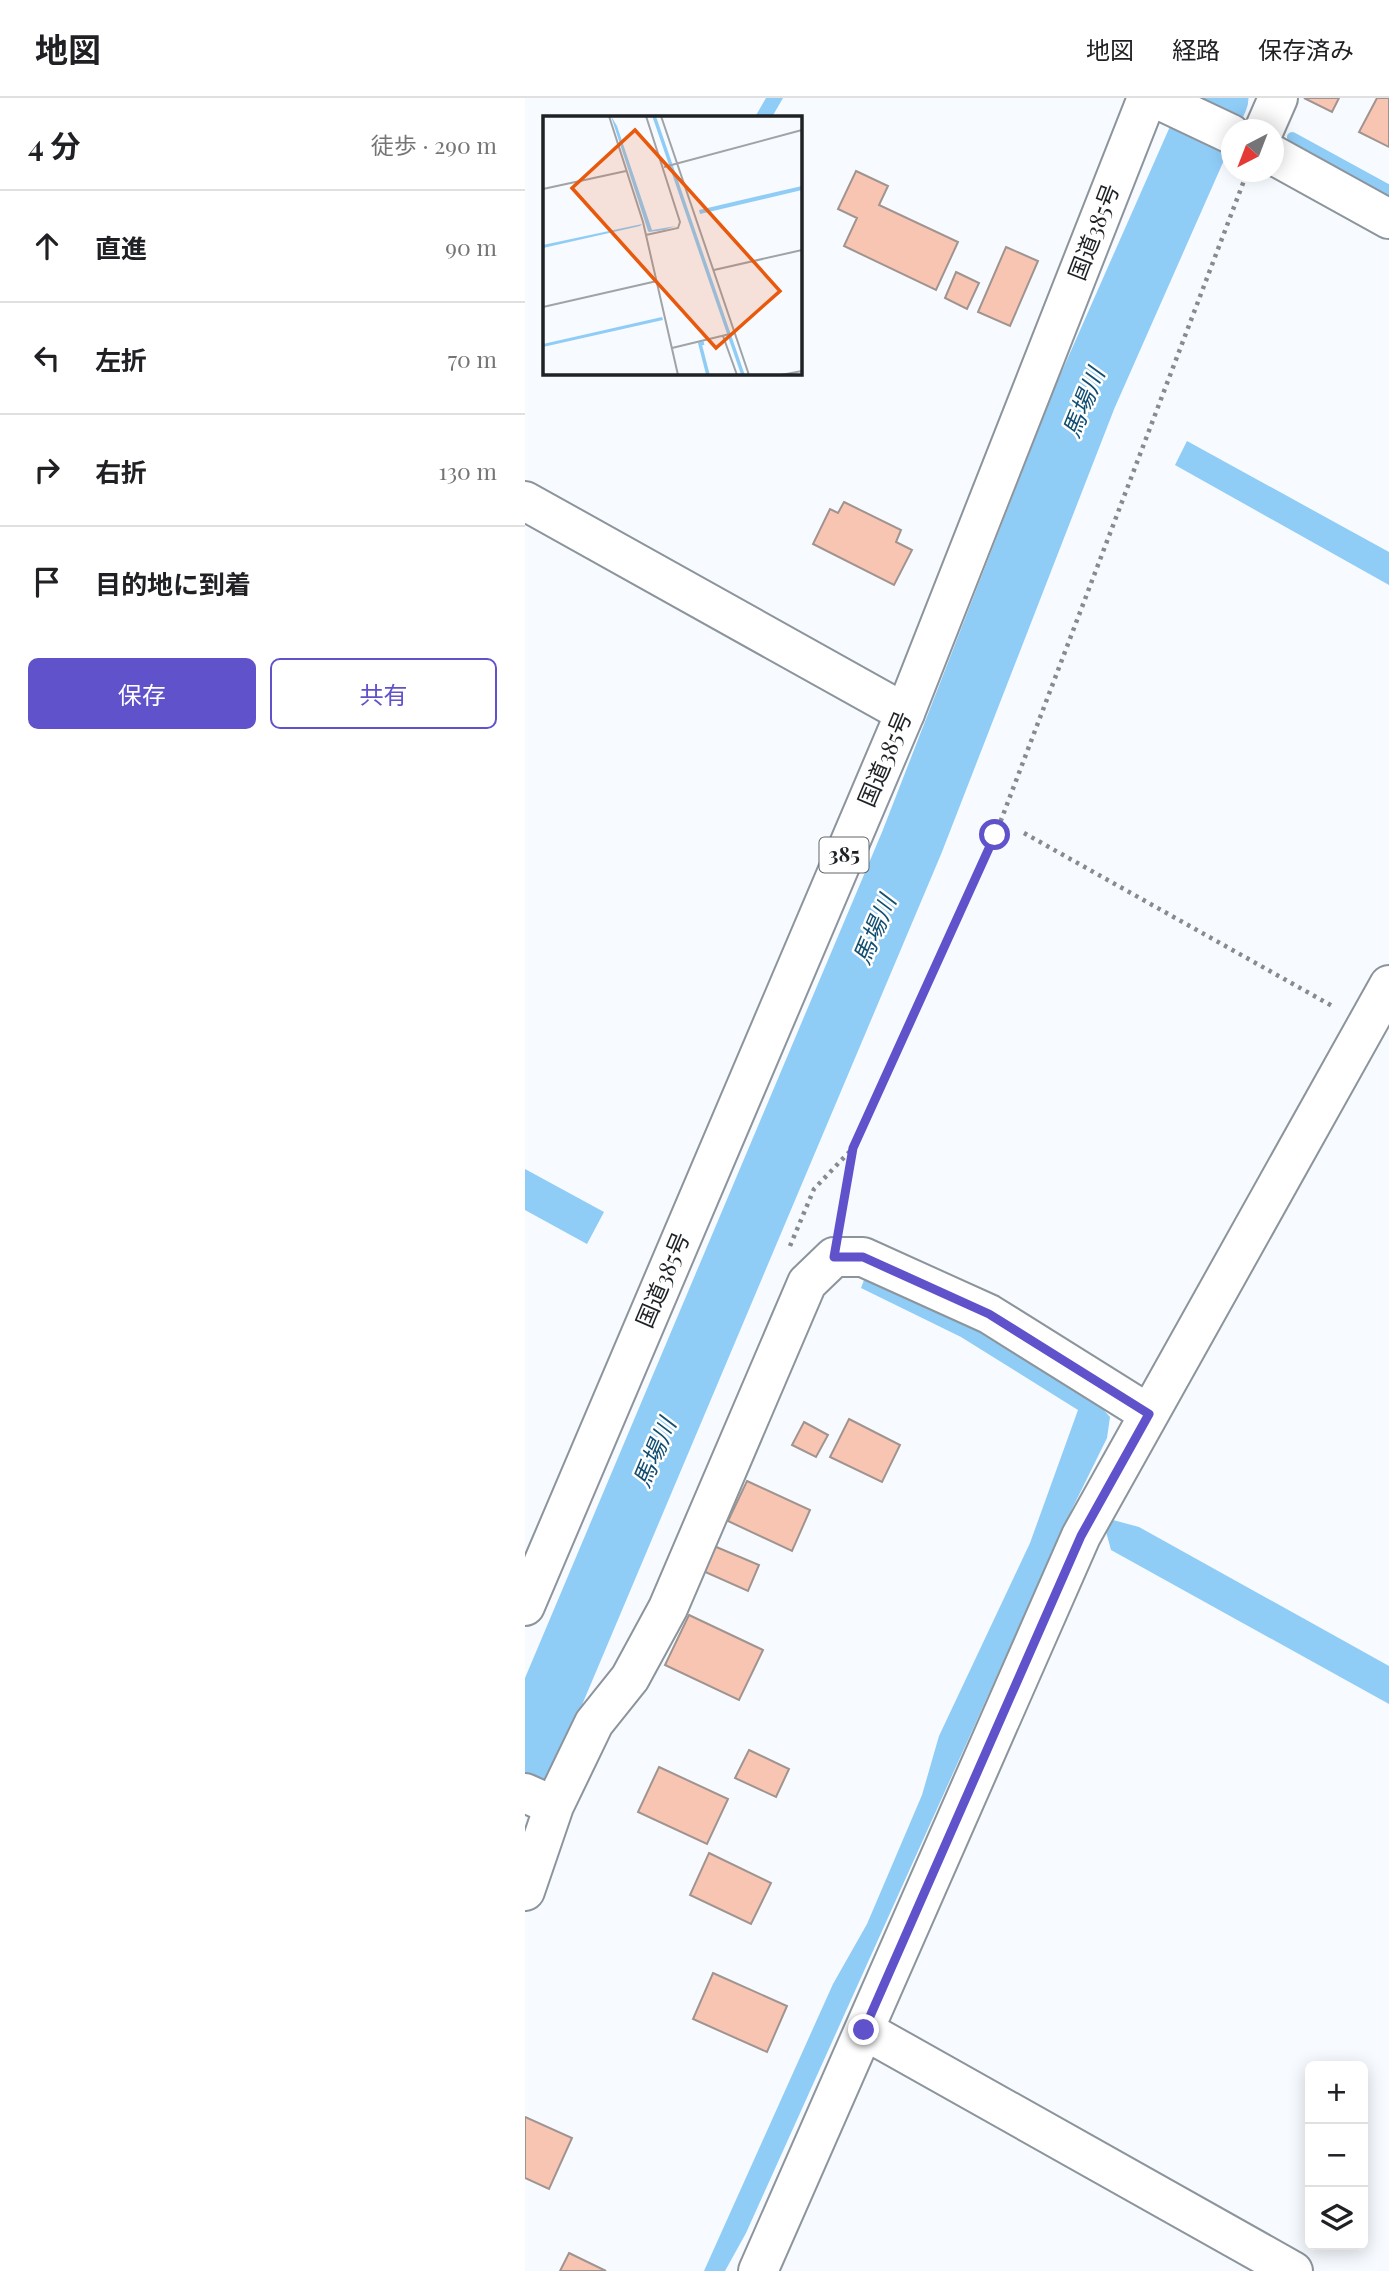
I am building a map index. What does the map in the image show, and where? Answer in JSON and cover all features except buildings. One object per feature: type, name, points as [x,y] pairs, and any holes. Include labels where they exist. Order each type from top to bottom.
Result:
[{"type":"main road","points":[[1269,119],[1278,98]]},
{"type":"main road","points":[[1158,101],[1221,129]]},
{"type":"main road","name":"国道385号","points":[[525,1606],[905,713],[1158,101]]},
{"type":"main road","points":[[1284,161],[1389,219]]},
{"type":"main road","points":[[525,501],[905,713]]},
{"type":"main road","points":[[758,2271],[1081,1536],[1381,1002]]},
{"type":"main road","points":[[525,1891],[538,1799],[630,1678],[668,1608],[807,1283],[834,1257],[863,1257],[989,1314],[1149,1414]]},
{"type":"main road","points":[[864,2030],[1293,2271]]},
{"type":"path","points":[[834,1257],[853,1148],[995,835],[1244,182]]},
{"type":"path","points":[[1024,833],[1381,1002]]},
{"type":"water","points":[[766,98],[783,98],[773,116],[756,116]]},
{"type":"water","points":[[1187,441],[1389,552],[1389,585],[1175,465]]},
{"type":"water","points":[[525,1169],[604,1212],[587,1244],[525,1210]]},
{"type":"water","points":[[864,1280],[984,1333],[1091,1396],[1110,1417],[1107,1438],[1072,1509],[746,2233],[725,2271],[704,2271],[833,1984],[867,1924],[922,1795],[939,1736],[1030,1543],[1078,1410],[961,1337],[861,1288]]},
{"type":"water","points":[[1113,1520],[1139,1527],[1389,1666],[1389,1704],[1111,1550],[1105,1528]]},
{"type":"waterway","name":"馬場川","points":[[525,1759],[912,842],[1085,397],[1217,98]]},
{"type":"waterway","points":[[1292,137],[1389,190]]},
{"type":"route","points":[[864,2030],[1081,1536],[1149,1414],[989,1314],[863,1257],[834,1257],[853,1148],[995,835]]}]
